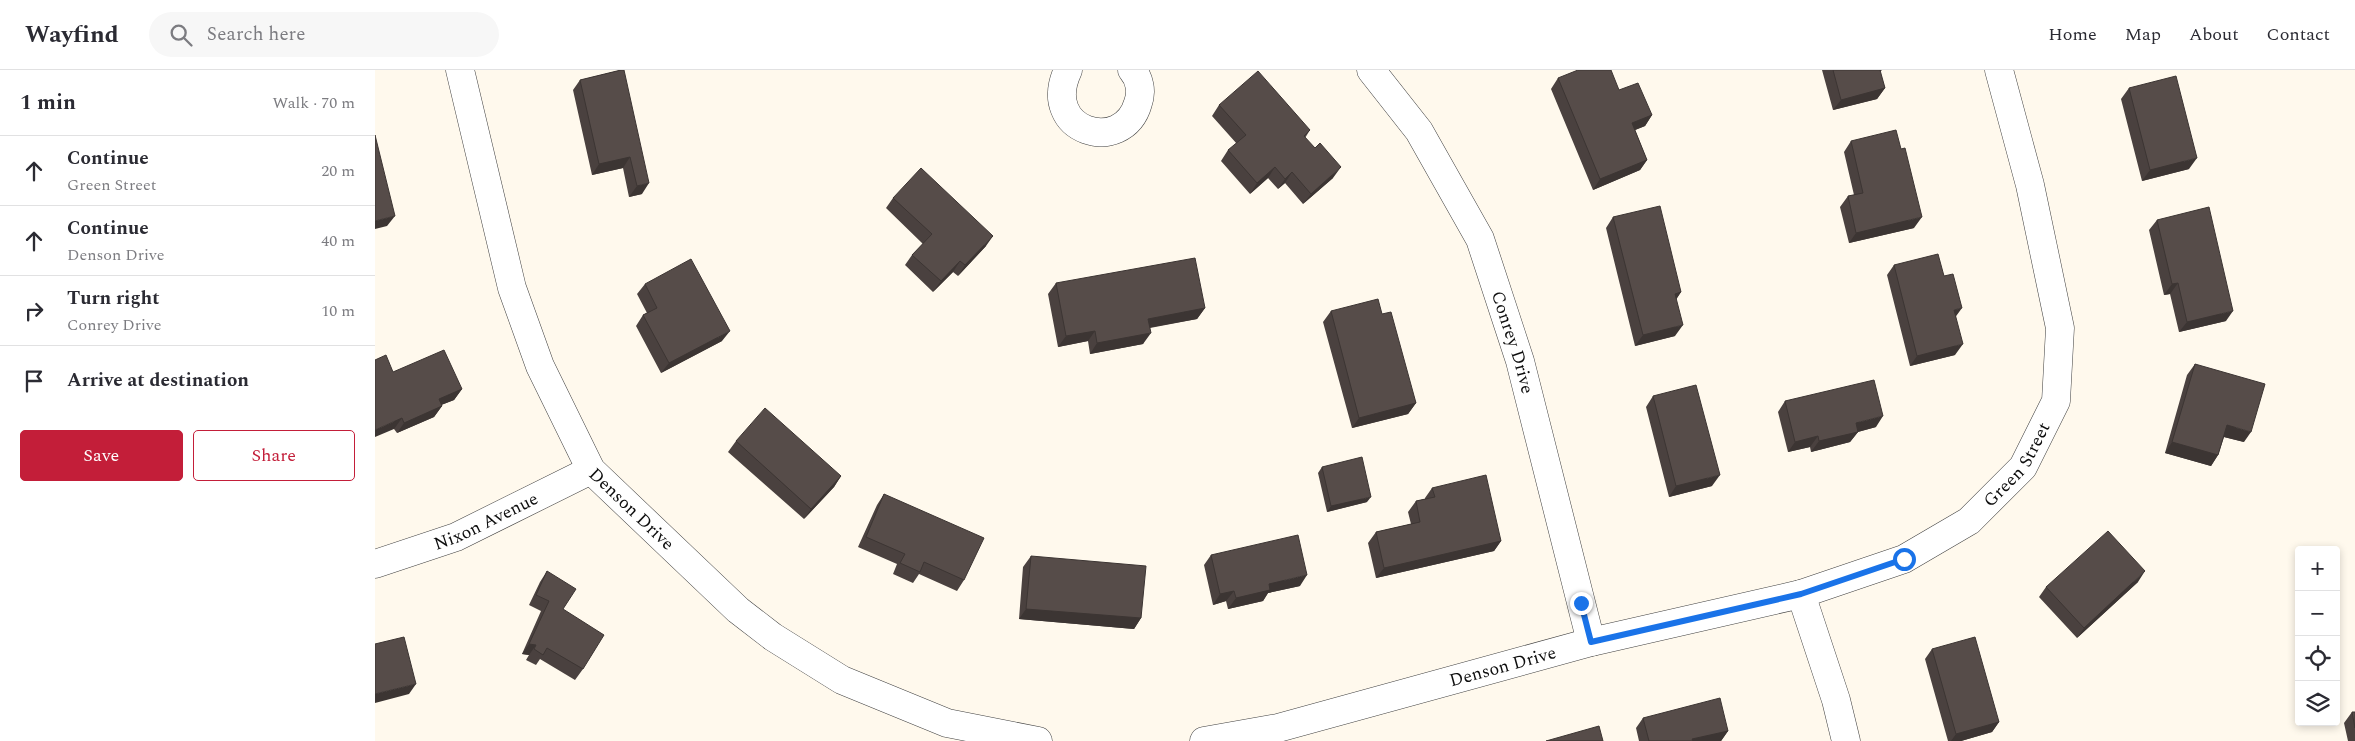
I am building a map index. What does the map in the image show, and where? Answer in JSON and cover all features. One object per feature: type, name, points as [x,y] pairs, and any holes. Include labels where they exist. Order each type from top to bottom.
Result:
[{"type":"street","name":"Denson Drive","points":[[460,70],[512,288],[539,366],[591,470],[738,610],[773,638],[842,680],[947,723],[1038,741]]},
{"type":"street","points":[[1068,70],[1062,83],[1061,96],[1064,109],[1071,120],[1081,128],[1094,132],[1107,132],[1119,128],[1129,120],[1136,110],[1140,98],[1140,85],[1133,70]]},
{"type":"street","name":"Conrey Drive","points":[[1371,70],[1419,131],[1480,239],[1520,361],[1591,642]]},
{"type":"street","name":"Green Street","points":[[1801,594],[1904,559],[1969,521],[2023,467],[2056,401],[2059,328],[2030,185],[1999,70]]},
{"type":"street","name":"Nixon Avenue","points":[[375,564],[456,537],[591,470]]},
{"type":"street","name":"Denson Drive","points":[[1204,741],[1278,728],[1591,642],[1801,594]]},
{"type":"street","points":[[1801,594],[1836,700],[1845,741]]},
{"type":"building","points":[[624,70],[649,183],[637,186],[630,157],[599,164],[580,80]]},
{"type":"building","points":[[1578,70],[1611,70],[1619,90],[1638,83],[1652,115],[1632,123],[1647,160],[1600,179],[1558,78]]},
{"type":"building","points":[[1833,70],[1880,70],[1885,88],[1841,100]]},
{"type":"building","points":[[1258,71],[1310,130],[1304,136],[1315,148],[1320,143],[1341,167],[1311,194],[1292,172],[1285,179],[1275,167],[1257,183],[1228,150],[1246,135],[1219,105]]},
{"type":"building","points":[[2176,76],[2197,158],[2150,170],[2129,88]]},
{"type":"building","points":[[1896,130],[1901,149],[1905,148],[1922,217],[1856,233],[1848,196],[1863,193],[1851,141]]},
{"type":"building","points":[[375,135],[395,216],[375,221]]},
{"type":"building","points":[[921,168],[993,236],[965,265],[960,261],[941,281],[912,255],[932,234],[893,198]]},
{"type":"building","points":[[1660,206],[1681,292],[1675,294],[1683,325],[1643,335],[1613,217]]},
{"type":"building","points":[[2209,207],[2233,311],[2187,322],[2178,283],[2172,284],[2157,220]]},
{"type":"building","points":[[1938,254],[1944,276],[1953,274],[1962,308],[1954,310],[1963,344],[1917,356],[1894,265]]},
{"type":"building","points":[[1195,258],[1205,308],[1148,319],[1151,333],[1097,343],[1095,331],[1066,336],[1056,283]]},
{"type":"building","points":[[691,259],[730,331],[669,363],[643,315],[657,308],[645,284]]},
{"type":"building","points":[[1378,299],[1382,314],[1391,312],[1416,403],[1359,418],[1331,311]]},
{"type":"building","points":[[444,350],[462,389],[439,399],[442,406],[404,423],[402,418],[375,430],[375,360],[386,355],[393,372]]},
{"type":"building","points":[[2195,364],[2265,384],[2251,432],[2227,425],[2218,455],[2172,442]]},
{"type":"building","points":[[1874,380],[1883,416],[1856,423],[1858,432],[1819,441],[1818,436],[1795,442],[1785,401]]},
{"type":"building","points":[[1696,385],[1720,475],[1676,486],[1653,396]]},
{"type":"building","points":[[765,408],[841,476],[811,509],[736,441]]},
{"type":"building","points":[[1362,457],[1371,497],[1331,506],[1322,467]]},
{"type":"building","points":[[1486,475],[1501,541],[1384,568],[1376,532],[1420,522],[1416,501],[1435,497],[1432,488]]},
{"type":"building","points":[[884,494],[984,538],[964,580],[924,562],[920,572],[900,563],[905,554],[866,537]]},
{"type":"building","points":[[2108,531],[2145,571],[2084,628],[2046,587]]},
{"type":"building","points":[[1298,535],[1307,575],[1269,584],[1270,590],[1236,598],[1234,591],[1220,594],[1211,555]]},
{"type":"building","points":[[1031,556],[1146,566],[1141,618],[1026,609]]},
{"type":"building","points":[[547,571],[576,589],[563,609],[604,635],[583,669],[547,648],[543,655],[534,649],[536,645],[529,644],[549,601],[536,595]]},
{"type":"building","points":[[404,637],[416,684],[375,694],[375,644]]},
{"type":"building","points":[[1975,637],[1999,722],[1956,734],[1932,649]]},
{"type":"building","points":[[1720,698],[1728,731],[1692,739],[1693,741],[1649,741],[1643,718]]},
{"type":"building","points":[[2352,712],[2355,712],[2355,728]]},
{"type":"building","points":[[1599,726],[1603,741],[1546,741]]},
{"type":"route","points":[[1581,603],[1591,642],[1801,594],[1904,559]]}]
